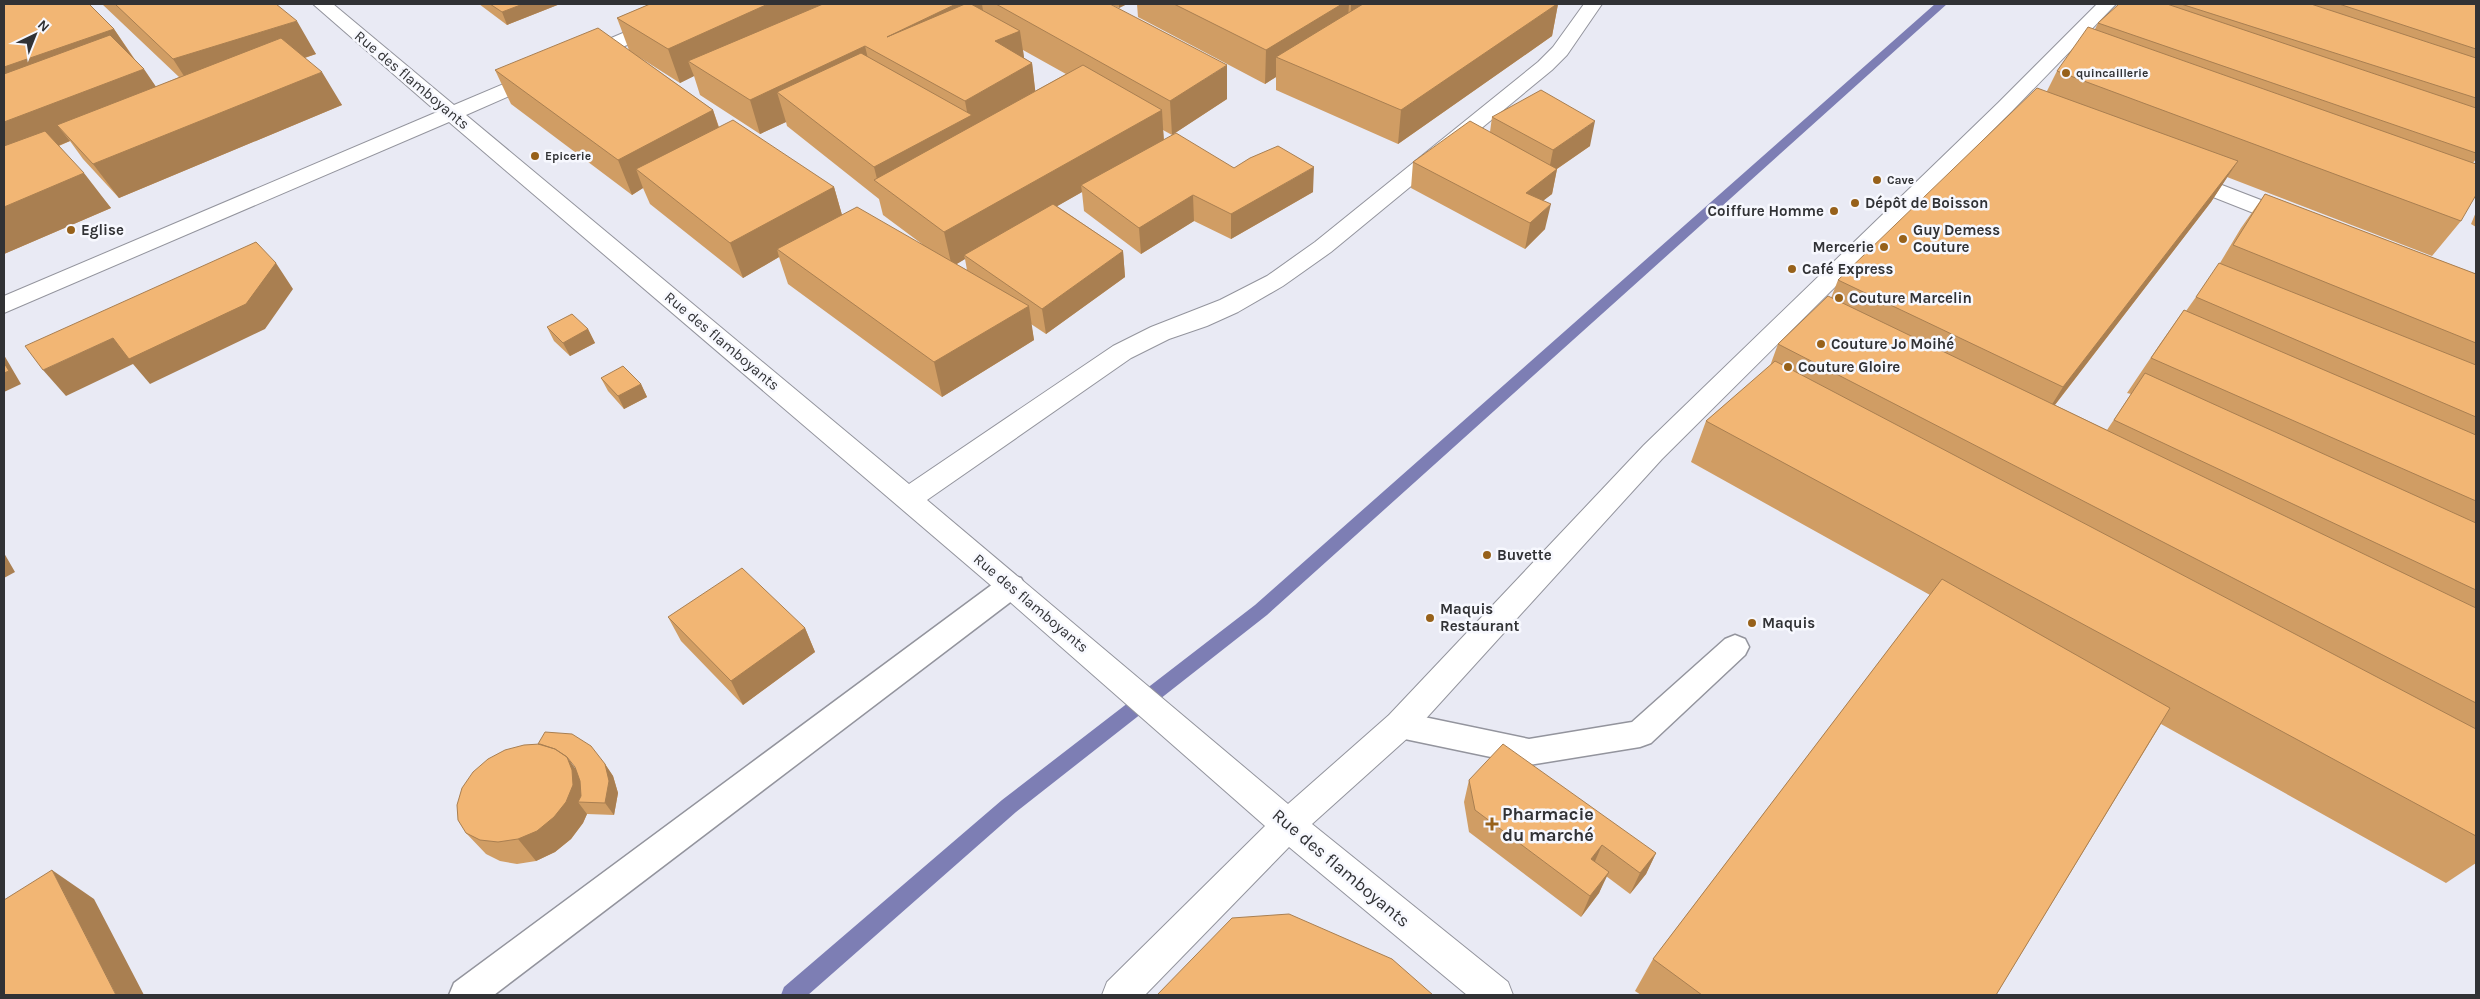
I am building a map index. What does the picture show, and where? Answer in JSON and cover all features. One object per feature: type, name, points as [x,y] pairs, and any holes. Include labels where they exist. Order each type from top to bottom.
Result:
[{"type":"street","name":"Rue des flamboyants","points":[[322,4],[1012,586],[1288,825],[1495,995]]},
{"type":"street","points":[[570,62],[706,4]]},
{"type":"street","points":[[908,499],[1122,352],[1160,333],[1198,320],[1229,306],[1275,281],[1323,247],[1545,66],[1560,52],[1592,4]]},
{"type":"street","points":[[1120,995],[1288,825],[1400,725],[1653,452],[2014,111],[2107,4]]},
{"type":"street","points":[[4,306],[552,70]]},
{"type":"street","points":[[2167,171],[2314,228]]},
{"type":"lane","points":[[466,995],[1012,586]]},
{"type":"lane","points":[[1400,725],[1529,752],[1640,734],[1735,648]]},
{"type":"building","points":[[4,4],[89,4],[114,29],[4,67]]},
{"type":"building","points":[[115,4],[276,4],[297,21],[173,59]]},
{"type":"building","points":[[490,4],[523,4],[502,12]]},
{"type":"building","points":[[650,4],[768,4],[668,49],[617,18]]},
{"type":"building","points":[[823,4],[956,4],[887,37],[965,4],[971,4],[1020,31],[995,41],[1032,63],[965,101],[865,46],[750,100],[688,61]]},
{"type":"building","points":[[996,4],[1110,4],[1227,65],[1170,101]]},
{"type":"building","points":[[1174,4],[1342,4],[1266,50]]},
{"type":"building","points":[[1363,4],[1557,4],[1401,110],[1276,57]]},
{"type":"building","points":[[2119,4],[2167,4],[2476,108],[2476,153],[2098,23]]},
{"type":"building","points":[[2181,4],[2311,4],[2476,58],[2476,98]]},
{"type":"building","points":[[2339,4],[2476,4],[2476,49]]},
{"type":"building","points":[[2088,27],[2476,164],[2476,195],[2461,221],[2057,71]]},
{"type":"building","points":[[598,28],[713,110],[618,160],[495,70]]},
{"type":"building","points":[[110,35],[144,69],[4,122],[4,74]]},
{"type":"building","points":[[281,38],[322,72],[93,164],[57,125]]},
{"type":"building","points":[[861,53],[972,115],[874,167],[777,92]]},
{"type":"building","points":[[1083,65],[1162,110],[944,232],[874,180]]},
{"type":"building","points":[[2037,88],[2238,161],[2063,387],[1838,280]]},
{"type":"building","points":[[1541,90],[1595,121],[1553,150],[1492,117]]},
{"type":"building","points":[[733,120],[834,187],[730,243],[636,169]]},
{"type":"building","points":[[1470,121],[1557,169],[1526,193],[1551,204],[1530,223],[1413,162]]},
{"type":"building","points":[[45,131],[84,173],[4,207],[4,146]]},
{"type":"building","points":[[1176,133],[1234,168],[1250,158],[1278,146],[1314,167],[1231,214],[1193,195],[1139,228],[1081,185]]},
{"type":"building","points":[[2265,194],[2476,274],[2476,343],[2233,245]]},
{"type":"building","points":[[1053,204],[1123,251],[1042,309],[964,255]]},
{"type":"building","points":[[857,207],[1029,306],[934,362],[777,249]]},
{"type":"building","points":[[256,242],[276,263],[246,304],[129,359],[113,338],[43,370],[25,346]]},
{"type":"building","points":[[2219,263],[2476,365],[2476,417],[2196,297]]},
{"type":"building","points":[[1828,296],[2476,608],[2476,703],[1778,344]]},
{"type":"building","points":[[2184,310],[2476,435],[2476,501],[2151,358]]},
{"type":"building","points":[[572,314],[588,329],[563,343],[547,327]]},
{"type":"building","points":[[1775,361],[2476,729],[2476,836],[1706,421]]},
{"type":"building","points":[[4,363],[9,371],[4,373]]},
{"type":"building","points":[[623,366],[641,384],[618,396],[601,378]]},
{"type":"building","points":[[2145,373],[2476,523],[2476,590],[2114,420]]},
{"type":"building","points":[[742,568],[805,628],[731,681],[668,617]]},
{"type":"building","points":[[1942,579],[2170,708],[1996,995],[1702,995],[1653,959]]},
{"type":"building","points":[[545,732],[572,734],[591,746],[605,764],[609,781],[605,803],[578,802],[581,796],[580,781],[575,767],[567,757],[555,749],[538,744]]},
{"type":"building","points":[[540,744],[555,749],[567,757],[572,770],[573,785],[566,802],[554,817],[537,831],[518,839],[498,842],[480,840],[466,833],[458,820],[457,805],[462,788],[473,772],[488,759],[505,750],[524,745]]},
{"type":"building","points":[[1503,744],[1656,853],[1640,873],[1602,845],[1591,859],[1609,872],[1590,896],[1475,810],[1469,780]]},
{"type":"building","points":[[52,870],[116,995],[4,995],[4,900]]},
{"type":"building","points":[[1289,914],[1392,959],[1433,995],[1157,995],[1232,918]]},
{"type":"waterway","points":[[792,995],[1009,806],[1261,610],[1941,4]]},
{"type":"place","name":"quincaillerie","points":[[2066,73]]},
{"type":"place","name":"Epicerie","points":[[535,156]]},
{"type":"place","name":"Cave","points":[[1877,180]]},
{"type":"place","name":"Dépôt de Boisson","points":[[1855,203]]},
{"type":"place","name":"Coiffure Homme","points":[[1834,211]]},
{"type":"place","name":"Eglise","points":[[71,230]]},
{"type":"place","name":"Guy Demess Couture","points":[[1903,239]]},
{"type":"place","name":"Mercerie","points":[[1884,247]]},
{"type":"place","name":"Café Express","points":[[1792,269]]},
{"type":"place","name":"Couture Marcelin","points":[[1839,298]]},
{"type":"place","name":"Couture Jo Moihé","points":[[1821,344]]},
{"type":"place","name":"Couture Gloire","points":[[1788,367]]},
{"type":"place","name":"Buvette","points":[[1487,555]]},
{"type":"place","name":"Maquis Restaurant","points":[[1430,618]]},
{"type":"place","name":"Maquis","points":[[1752,623]]},
{"type":"place","name":"Pharmacie du marché","points":[[1492,824]]}]
